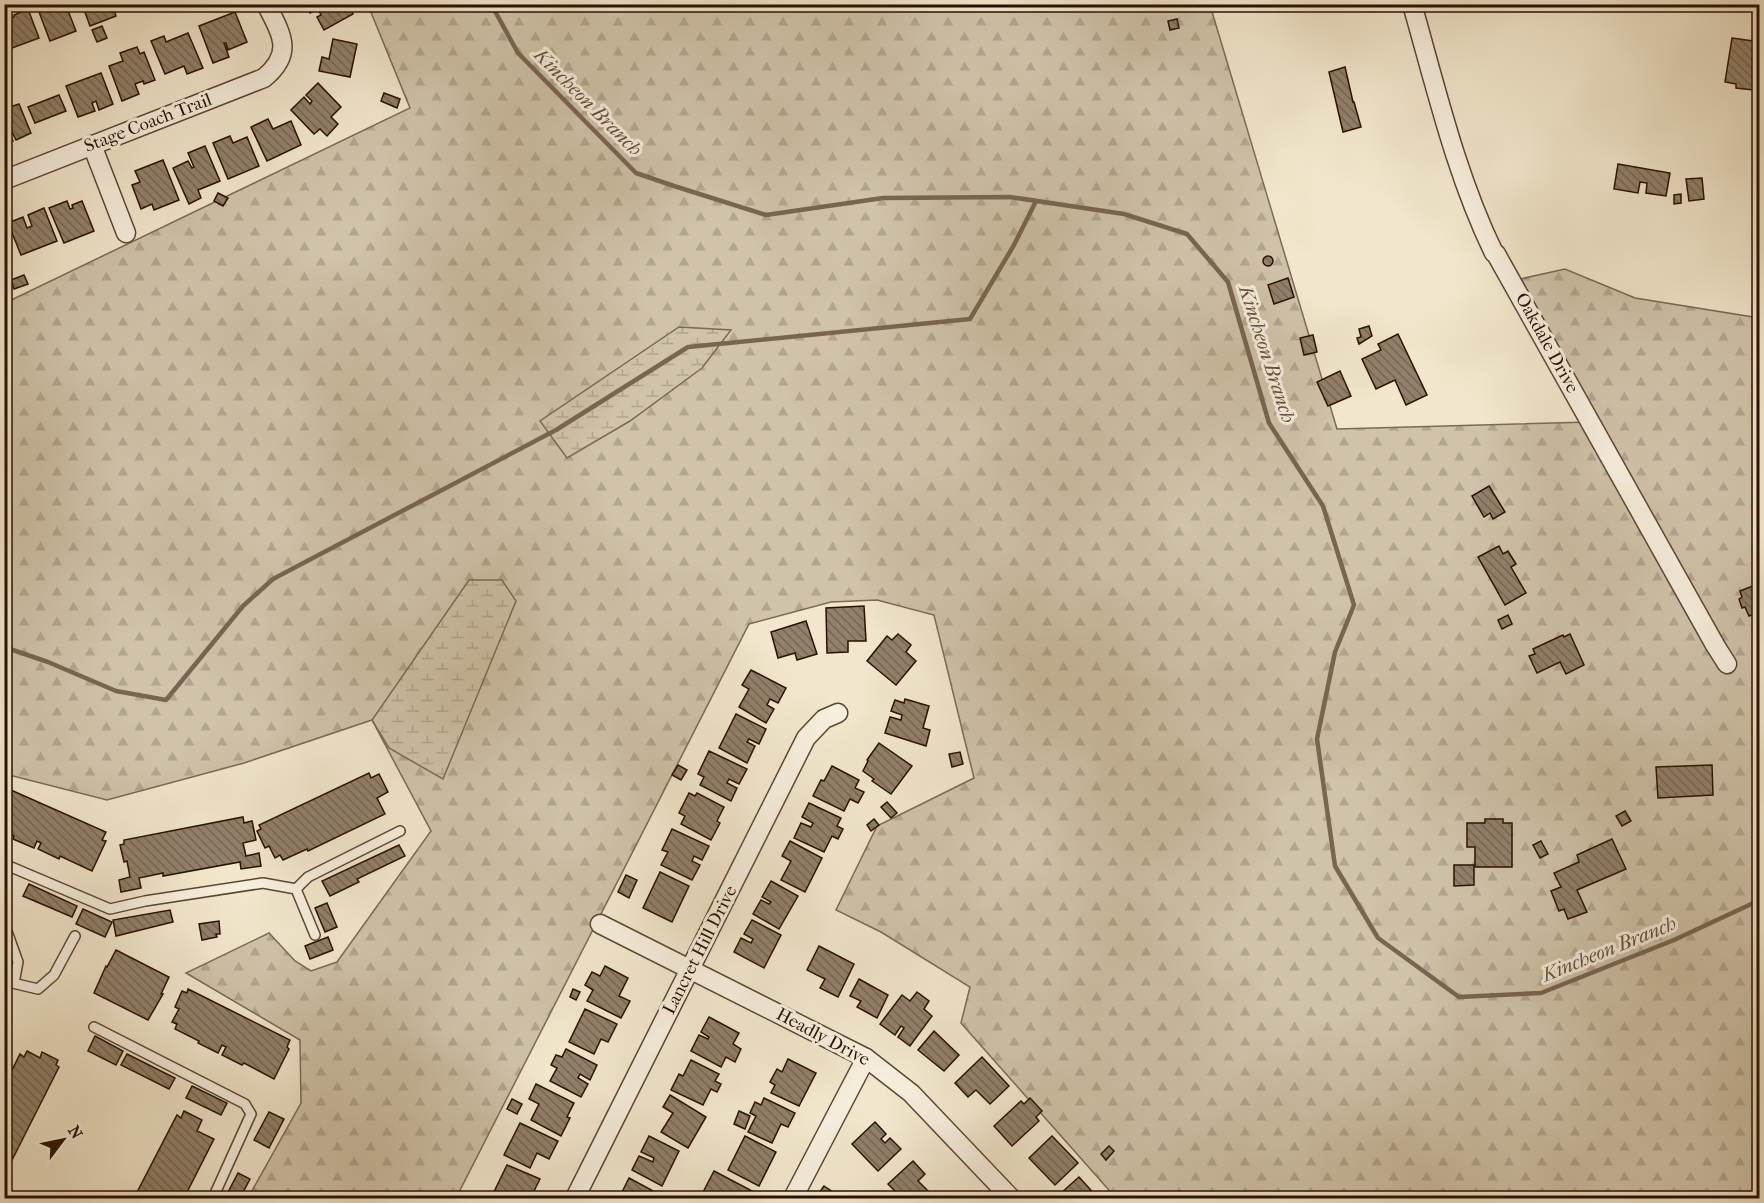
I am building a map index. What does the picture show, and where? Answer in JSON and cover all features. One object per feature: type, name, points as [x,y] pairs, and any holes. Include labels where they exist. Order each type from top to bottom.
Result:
[{"type":"street","name":"Stage Coach Trail","points":[[4,180],[264,78],[276,68],[282,55],[281,38],[266,4]]},
{"type":"street","name":"Oakdale Drive","points":[[1412,4],[1440,102],[1477,219],[1485,236],[1714,645],[1727,664]]},
{"type":"street","points":[[92,146],[126,232]]},
{"type":"street","name":"Lancret Hill Drive","points":[[575,1198],[806,738],[824,719],[838,713]]},
{"type":"street","name":"Headly Drive","points":[[600,924],[866,1058],[911,1093],[1011,1198]]},
{"type":"street","points":[[793,1198],[866,1058]]},
{"type":"lane","points":[[296,889],[308,877],[400,831]]},
{"type":"lane","points":[[4,864],[110,909],[145,901],[263,883],[296,889]]},
{"type":"lane","points":[[296,889],[315,934]]},
{"type":"lane","points":[[4,923],[18,962],[9,982],[38,989],[54,975],[75,936]]},
{"type":"lane","points":[[94,1027],[245,1104],[251,1114],[213,1198]]},
{"type":"green space","points":[[368,5],[1210,5],[1337,429],[1590,422],[1511,281],[1565,269],[1635,298],[1759,318],[1759,1198],[1116,1198],[961,1023],[970,987],[881,932],[836,910],[877,826],[974,778],[934,615],[877,600],[831,602],[749,624],[456,1198],[248,1198],[301,1103],[300,1040],[186,973],[269,933],[295,961],[311,971],[337,962],[431,831],[372,720],[244,763],[107,800],[5,774],[5,303],[410,108]]},
{"type":"green space","points":[[679,327],[731,330],[702,368],[630,421],[567,458],[540,421]]},
{"type":"green space","points":[[469,580],[502,580],[516,601],[443,779],[389,748],[372,720]]},
{"type":"building","points":[[36,4],[70,4],[71,7],[67,8],[76,31],[50,41]]},
{"type":"building","points":[[82,4],[112,4],[116,16],[90,26]]},
{"type":"building","points":[[306,4],[348,4],[353,14],[324,30],[317,17],[321,15],[318,9],[310,13]]},
{"type":"building","points":[[28,9],[39,38],[4,51],[4,14],[7,13],[9,19]]},
{"type":"building","points":[[235,12],[247,42],[228,50],[224,43],[229,57],[213,63],[199,26]]},
{"type":"building","points":[[1177,19],[1179,28],[1170,30],[1168,21]]},
{"type":"building","points":[[102,26],[107,38],[97,42],[92,30]]},
{"type":"building","points":[[188,33],[203,68],[187,74],[184,66],[165,74],[151,41],[164,36],[166,42]]},
{"type":"building","points":[[1732,38],[1760,42],[1757,61],[1759,62],[1753,90],[1736,88],[1736,84],[1725,82]]},
{"type":"building","points":[[333,39],[357,44],[350,77],[319,71],[322,57],[329,59]]},
{"type":"building","points":[[137,47],[140,54],[144,52],[155,80],[135,84],[139,94],[122,101],[109,66],[123,61],[120,53]]},
{"type":"building","points":[[1345,67],[1361,127],[1343,132],[1329,72]]},
{"type":"building","points":[[101,73],[113,104],[99,110],[96,101],[92,103],[95,111],[78,117],[66,86]]},
{"type":"building","points":[[318,83],[341,107],[331,117],[338,124],[327,136],[320,129],[314,134],[291,110],[304,97],[310,104],[312,101],[306,95]]},
{"type":"building","points":[[384,93],[400,99],[397,108],[381,101]]},
{"type":"building","points":[[59,95],[66,111],[35,123],[28,107]]},
{"type":"building","points":[[19,104],[31,133],[16,140],[12,132],[9,133],[13,141],[4,145],[4,109]]},
{"type":"building","points":[[268,119],[273,129],[291,121],[301,145],[267,161],[251,127]]},
{"type":"building","points":[[230,136],[233,143],[247,137],[259,166],[228,179],[213,143]]},
{"type":"building","points":[[205,146],[220,181],[198,190],[201,198],[189,204],[173,168],[188,161],[192,168],[194,167],[188,153]]},
{"type":"building","points":[[163,160],[179,200],[154,210],[152,204],[141,209],[132,185],[140,182],[135,171]]},
{"type":"building","points":[[1618,164],[1670,173],[1666,196],[1646,193],[1647,183],[1640,182],[1638,193],[1614,189]]},
{"type":"building","points":[[1702,178],[1704,199],[1689,201],[1686,179]]},
{"type":"building","points":[[218,193],[228,198],[223,206],[214,201]]},
{"type":"building","points":[[1681,194],[1681,203],[1674,204],[1674,195]]},
{"type":"building","points":[[67,201],[70,209],[73,208],[72,205],[82,201],[94,231],[64,243],[49,208]]},
{"type":"building","points":[[44,208],[57,241],[21,255],[8,223],[23,217],[27,228],[32,226],[28,215]]},
{"type":"building","points":[[4,234],[11,251],[4,253]]},
{"type":"building","points":[[1268,256],[1272,257],[1272,265],[1268,266],[1264,265],[1263,261],[1264,257]]},
{"type":"building","points":[[24,275],[28,284],[14,289],[11,280]]},
{"type":"building","points":[[1288,278],[1294,297],[1274,304],[1268,285]]},
{"type":"building","points":[[1369,326],[1372,336],[1359,344],[1357,338],[1361,337],[1359,329]]},
{"type":"building","points":[[1398,334],[1427,395],[1406,405],[1395,380],[1376,389],[1362,359],[1381,350],[1378,344]]},
{"type":"building","points":[[1313,335],[1317,352],[1304,355],[1300,338]]},
{"type":"building","points":[[1340,371],[1351,396],[1328,406],[1317,382]]},
{"type":"building","points":[[1489,486],[1505,512],[1493,519],[1490,513],[1484,517],[1472,496]]},
{"type":"building","points":[[1499,546],[1503,554],[1508,551],[1516,564],[1511,567],[1526,593],[1505,605],[1478,557]]},
{"type":"building","points":[[1760,583],[1760,612],[1749,616],[1745,607],[1742,608],[1739,599],[1742,597],[1740,591]]},
{"type":"building","points":[[864,606],[866,641],[848,641],[848,652],[827,653],[826,608]]},
{"type":"building","points":[[1508,615],[1512,624],[1502,629],[1498,620]]},
{"type":"building","points":[[806,621],[817,654],[797,660],[795,653],[778,658],[771,632]]},
{"type":"building","points":[[898,634],[911,645],[906,652],[916,661],[896,685],[867,661],[887,636],[892,640]]},
{"type":"building","points":[[1570,634],[1584,665],[1566,674],[1560,662],[1537,673],[1529,656],[1535,654],[1533,649]]},
{"type":"building","points":[[751,670],[786,688],[778,703],[770,699],[767,705],[774,709],[766,723],[739,707],[749,689],[742,685]]},
{"type":"building","points":[[905,699],[929,706],[923,728],[930,730],[926,746],[885,733],[890,717],[901,720],[902,715],[891,711],[895,700],[904,703]]},
{"type":"building","points":[[736,714],[766,729],[759,744],[749,739],[747,742],[755,746],[747,763],[719,748]]},
{"type":"building","points":[[879,743],[912,766],[891,794],[872,781],[874,779],[863,771],[867,760]]},
{"type":"building","points":[[709,751],[747,769],[739,784],[729,779],[727,783],[737,788],[731,801],[700,785],[704,777],[698,774]]},
{"type":"building","points":[[960,752],[963,764],[952,767],[949,754]]},
{"type":"building","points":[[678,765],[687,770],[681,780],[672,775]]},
{"type":"building","points":[[1712,765],[1713,795],[1658,798],[1656,767]]},
{"type":"building","points":[[832,766],[859,780],[855,788],[864,792],[858,803],[850,799],[844,811],[813,796],[821,780],[824,781]]},
{"type":"building","points":[[369,773],[371,778],[379,774],[388,792],[377,798],[385,814],[308,851],[307,849],[283,860],[280,855],[275,858],[269,846],[265,848],[257,831],[261,829],[259,825]]},
{"type":"building","points":[[4,787],[106,832],[102,840],[106,841],[92,871],[60,856],[59,859],[38,849],[41,843],[37,841],[34,848],[13,839],[14,836],[4,831]]},
{"type":"building","points":[[689,793],[695,796],[697,793],[724,807],[717,821],[720,823],[711,840],[681,824],[685,816],[679,813]]},
{"type":"building","points":[[887,802],[897,813],[891,818],[881,807]]},
{"type":"building","points":[[809,803],[841,818],[837,826],[843,829],[838,839],[832,836],[824,852],[794,838],[801,823],[811,827],[813,823],[802,817]]},
{"type":"building","points":[[1625,811],[1631,821],[1622,826],[1616,816]]},
{"type":"building","points":[[243,817],[244,823],[252,821],[256,840],[243,843],[246,856],[259,853],[261,866],[241,869],[240,862],[163,876],[163,873],[139,878],[141,888],[121,892],[119,880],[130,877],[127,861],[124,862],[120,845],[124,844],[124,840]]},
{"type":"building","points":[[874,819],[879,825],[871,831],[867,825]]},
{"type":"building","points":[[1485,819],[1503,819],[1503,823],[1512,823],[1512,867],[1475,867],[1475,847],[1467,847],[1467,823],[1485,823]]},
{"type":"building","points":[[672,829],[709,846],[702,860],[694,856],[692,861],[700,865],[692,880],[661,865],[668,852],[662,850]]},
{"type":"building","points":[[1612,839],[1626,869],[1577,890],[1587,912],[1568,919],[1564,909],[1559,911],[1551,891],[1561,887],[1554,873],[1579,862],[1577,855]]},
{"type":"building","points":[[790,841],[822,858],[805,892],[781,880],[791,861],[782,856]]},
{"type":"building","points":[[1541,841],[1548,854],[1540,858],[1533,845]]},
{"type":"building","points":[[399,845],[405,856],[357,879],[359,882],[330,896],[322,881]]},
{"type":"building","points":[[1454,865],[1474,865],[1474,885],[1454,886]]},
{"type":"building","points":[[660,872],[689,886],[672,922],[643,908]]},
{"type":"building","points":[[626,875],[637,880],[629,898],[618,892]]},
{"type":"building","points":[[771,881],[798,896],[779,929],[753,914],[761,900],[769,904],[771,902],[762,897]]},
{"type":"building","points":[[29,884],[77,906],[72,917],[23,896]]},
{"type":"building","points":[[327,903],[337,927],[325,932],[315,908]]},
{"type":"building","points":[[83,909],[112,922],[105,937],[76,924]]},
{"type":"building","points":[[170,910],[173,922],[116,936],[113,920]]},
{"type":"building","points":[[752,920],[781,935],[764,968],[734,952],[741,938],[751,943],[753,939],[744,934]]},
{"type":"building","points":[[219,921],[220,934],[216,934],[217,937],[202,940],[199,924]]},
{"type":"building","points":[[328,937],[333,950],[310,959],[305,946]]},
{"type":"building","points":[[819,946],[854,964],[838,997],[820,988],[825,979],[807,970]]},
{"type":"building","points":[[116,950],[169,977],[161,994],[163,994],[148,1020],[94,993]]},
{"type":"building","points":[[605,966],[628,978],[619,996],[630,1001],[621,1018],[587,1001],[593,990],[585,985],[592,972],[600,976]]},
{"type":"building","points":[[859,979],[888,995],[877,1018],[857,1007],[861,1001],[850,996]]},
{"type":"building","points":[[188,989],[290,1040],[287,1047],[289,1049],[274,1079],[244,1063],[242,1065],[222,1055],[226,1047],[222,1045],[218,1053],[175,1029],[177,1024],[172,1022],[179,1009],[175,1007],[182,991],[187,993]]},
{"type":"building","points":[[573,989],[580,992],[576,1000],[570,997]]},
{"type":"building","points":[[917,992],[929,1001],[924,1009],[932,1016],[910,1046],[898,1037],[904,1028],[901,1026],[895,1035],[880,1024],[902,995],[910,1001]]},
{"type":"building","points":[[585,1009],[617,1024],[608,1042],[601,1039],[594,1054],[569,1042]]},
{"type":"building","points":[[709,1017],[739,1033],[733,1044],[741,1049],[735,1062],[726,1057],[721,1067],[691,1051],[699,1035],[708,1039],[709,1037],[701,1032]]},
{"type":"building","points":[[934,1031],[959,1055],[944,1071],[918,1050]]},
{"type":"building","points":[[95,1036],[123,1051],[116,1065],[88,1051]]},
{"type":"building","points":[[566,1049],[597,1065],[590,1080],[580,1074],[578,1078],[588,1084],[581,1097],[550,1081],[557,1068],[551,1065],[556,1055],[562,1057]]},
{"type":"building","points":[[27,1051],[40,1058],[42,1052],[58,1060],[56,1065],[59,1067],[5,1174],[4,1078],[6,1075],[9,1076],[20,1054],[24,1057]]},
{"type":"building","points":[[127,1054],[175,1078],[169,1089],[121,1065]]},
{"type":"building","points":[[982,1057],[1009,1086],[990,1104],[976,1090],[968,1097],[955,1083]]},
{"type":"building","points":[[788,1059],[816,1073],[799,1106],[771,1093],[775,1085],[770,1082],[777,1069],[782,1072]]},
{"type":"building","points":[[691,1060],[719,1074],[715,1081],[721,1084],[717,1092],[711,1089],[703,1105],[671,1090],[679,1074],[683,1076]]},
{"type":"building","points":[[536,1084],[574,1103],[561,1136],[531,1120],[539,1104],[529,1099]]},
{"type":"building","points":[[192,1086],[227,1103],[221,1115],[186,1098]]},
{"type":"building","points":[[670,1095],[706,1117],[688,1148],[661,1132],[673,1113],[663,1107]]},
{"type":"building","points":[[764,1098],[795,1113],[788,1127],[781,1124],[772,1143],[748,1132],[756,1116],[750,1113],[755,1102],[761,1105]]},
{"type":"building","points":[[1030,1098],[1042,1111],[1036,1117],[1039,1121],[1012,1146],[994,1126],[1021,1101],[1024,1104]]},
{"type":"building","points":[[512,1099],[522,1104],[517,1114],[507,1109]]},
{"type":"building","points":[[184,1111],[202,1120],[197,1131],[214,1139],[184,1198],[134,1198],[177,1115],[181,1118]]},
{"type":"building","points":[[739,1111],[750,1116],[745,1129],[734,1124]]},
{"type":"building","points":[[269,1112],[284,1119],[269,1148],[254,1140]]},
{"type":"building","points":[[875,1122],[886,1134],[881,1139],[885,1143],[890,1138],[901,1149],[878,1171],[852,1144]]},
{"type":"building","points":[[520,1123],[558,1141],[549,1159],[537,1153],[530,1168],[504,1155]]},
{"type":"building","points":[[649,1136],[679,1151],[662,1186],[632,1170],[639,1156],[653,1162],[654,1158],[641,1152]]},
{"type":"building","points":[[745,1136],[776,1152],[759,1186],[728,1170]]},
{"type":"building","points":[[1052,1136],[1078,1163],[1055,1185],[1029,1158]]},
{"type":"building","points":[[1109,1146],[1114,1151],[1106,1160],[1101,1154]]},
{"type":"building","points":[[913,1161],[925,1174],[918,1181],[932,1195],[928,1198],[902,1198],[888,1184]]},
{"type":"building","points":[[507,1165],[540,1179],[532,1195],[525,1192],[521,1198],[491,1198]]},
{"type":"building","points":[[714,1171],[754,1192],[750,1198],[700,1198]]},
{"type":"building","points":[[238,1173],[250,1179],[240,1198],[225,1198]]},
{"type":"building","points":[[1079,1177],[1098,1198],[1065,1198],[1061,1193]]},
{"type":"building","points":[[629,1178],[659,1194],[658,1197],[662,1198],[631,1198],[621,1194]]},
{"type":"building","points":[[824,1186],[833,1192],[829,1198],[817,1196]]},
{"type":"waterway","name":"Kincheon Branch","points":[[491,4],[518,53],[636,173],[674,186],[766,215],[883,198],[1010,197],[1124,214],[1187,234],[1228,282],[1269,423],[1323,506],[1354,605],[1335,652],[1317,739],[1335,866],[1378,938],[1459,997],[1541,993],[1674,940],[1760,900]]},
{"type":"waterway","points":[[4,647],[48,662],[116,691],[166,700],[243,606],[273,579],[556,430],[688,347],[970,319],[1014,245],[1036,201]]}]
